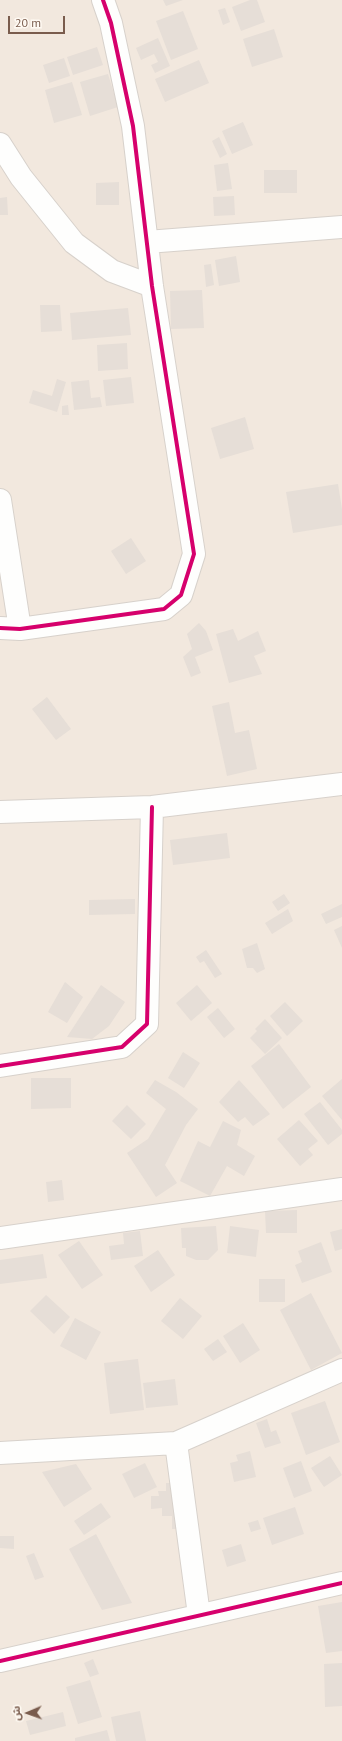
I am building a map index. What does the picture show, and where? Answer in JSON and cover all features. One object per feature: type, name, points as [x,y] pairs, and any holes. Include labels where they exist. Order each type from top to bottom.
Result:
[{"type":"street","points":[[0,500],[10,628],[164,609],[181,595],[194,554],[152,286],[133,126],[111,23],[103,0]]},
{"type":"street","points":[[0,144],[21,178],[74,242],[112,271],[152,286]]},
{"type":"street","points":[[147,242],[342,228]]},
{"type":"street","points":[[0,812],[152,807],[342,784]]},
{"type":"street","points":[[0,1066],[122,1047],[147,1024],[152,807]]},
{"type":"street","points":[[0,1238],[342,1189]]},
{"type":"street","points":[[0,1453],[176,1443],[342,1370]]},
{"type":"street","points":[[176,1443],[199,1615]]},
{"type":"street","points":[[0,1661],[342,1584]]},
{"type":"shaded area","points":[[0,0],[342,0],[342,1741],[0,1741]]},
{"type":"building","points":[[163,0],[183,0],[166,6]]},
{"type":"building","points":[[250,0],[257,0],[265,22],[241,31],[232,7]]},
{"type":"building","points":[[225,8],[230,22],[223,25],[218,10]]},
{"type":"building","points":[[183,11],[198,49],[171,60],[156,21]]},
{"type":"building","points":[[274,29],[283,57],[252,67],[243,39]]},
{"type":"building","points":[[158,38],[170,66],[155,73],[151,65],[158,62],[154,54],[141,60],[136,48]]},
{"type":"building","points":[[97,47],[103,65],[73,75],[67,57]]},
{"type":"building","points":[[64,58],[70,76],[49,83],[43,65]]},
{"type":"building","points":[[199,60],[209,83],[165,102],[155,79]]},
{"type":"building","points":[[108,74],[118,107],[90,116],[80,82]]},
{"type":"building","points":[[72,82],[82,115],[54,123],[45,90]]},
{"type":"building","points":[[243,122],[253,145],[232,154],[222,131]]},
{"type":"building","points":[[219,137],[227,154],[220,158],[212,141]]},
{"type":"building","points":[[228,163],[232,189],[217,191],[214,165]]},
{"type":"building","points":[[264,170],[297,170],[297,193],[264,193]]},
{"type":"building","points":[[119,182],[119,205],[96,205],[96,183]]},
{"type":"building","points":[[234,196],[235,215],[214,216],[213,197]]},
{"type":"building","points":[[7,197],[8,215],[0,215],[0,198]]},
{"type":"building","points":[[236,256],[240,282],[219,286],[215,260]]},
{"type":"building","points":[[211,264],[214,285],[206,287],[204,265]]},
{"type":"building","points":[[202,290],[204,328],[171,329],[170,291]]},
{"type":"building","points":[[40,305],[60,305],[62,331],[41,332]]},
{"type":"building","points":[[128,308],[131,335],[72,340],[70,313]]},
{"type":"building","points":[[127,343],[128,369],[98,371],[97,345]]},
{"type":"building","points":[[131,377],[134,403],[106,406],[103,380]]},
{"type":"building","points":[[57,379],[66,382],[57,412],[29,403],[33,390],[52,396]]},
{"type":"building","points":[[89,380],[91,398],[100,397],[102,407],[74,410],[71,382]]},
{"type":"building","points":[[68,405],[69,415],[62,415],[62,406]]},
{"type":"building","points":[[245,417],[254,449],[220,459],[211,428]]},
{"type":"building","points":[[338,484],[342,509],[342,525],[293,533],[286,492]]},
{"type":"building","points":[[131,538],[146,561],[126,574],[111,551]]},
{"type":"building","points":[[199,623],[206,631],[213,650],[195,657],[201,673],[191,677],[183,657],[192,649],[187,634]]},
{"type":"building","points":[[233,629],[238,641],[258,631],[266,651],[254,656],[262,674],[229,683],[216,634]]},
{"type":"building","points":[[47,697],[71,729],[56,740],[32,709]]},
{"type":"building","points":[[229,702],[235,733],[249,730],[257,769],[227,776],[212,706]]},
{"type":"building","points":[[227,833],[230,858],[173,865],[170,840]]},
{"type":"building","points":[[284,894],[290,903],[278,911],[272,902]]},
{"type":"building","points":[[135,899],[135,914],[89,915],[89,900]]},
{"type":"building","points":[[342,904],[342,917],[326,924],[321,914]]},
{"type":"building","points":[[288,909],[293,921],[272,934],[265,923]]},
{"type":"building","points":[[342,926],[342,948],[334,930]]},
{"type":"building","points":[[257,943],[265,969],[257,973],[253,968],[247,968],[242,949]]},
{"type":"building","points":[[206,950],[222,974],[215,978],[204,961],[200,963],[196,957]]},
{"type":"building","points":[[65,982],[83,997],[67,1023],[48,1012]]},
{"type":"building","points":[[101,985],[125,1002],[109,1026],[92,1039],[67,1037]]},
{"type":"building","points":[[197,985],[212,1003],[191,1021],[176,1003]]},
{"type":"building","points":[[285,1002],[303,1021],[287,1036],[270,1016]]},
{"type":"building","points":[[218,1008],[235,1029],[224,1038],[207,1017]]},
{"type":"building","points":[[265,1019],[282,1038],[265,1054],[250,1038],[257,1031],[255,1029]]},
{"type":"building","points":[[279,1044],[311,1087],[283,1109],[251,1066]]},
{"type":"building","points":[[183,1052],[200,1063],[184,1088],[168,1078]]},
{"type":"building","points":[[31,1078],[71,1078],[71,1108],[31,1109]]},
{"type":"building","points":[[342,1079],[342,1120],[322,1096]]},
{"type":"building","points":[[155,1080],[176,1092],[198,1109],[186,1125],[165,1165],[177,1183],[156,1197],[127,1153],[148,1139],[166,1109],[146,1093]]},
{"type":"building","points":[[239,1080],[270,1114],[253,1126],[245,1117],[238,1122],[219,1102]]},
{"type":"building","points":[[320,1102],[342,1130],[342,1134],[328,1145],[304,1114]]},
{"type":"building","points":[[127,1105],[146,1124],[131,1139],[112,1121]]},
{"type":"building","points":[[299,1120],[318,1141],[308,1149],[313,1155],[300,1166],[277,1139]]},
{"type":"building","points":[[223,1121],[241,1130],[237,1145],[255,1156],[244,1176],[227,1166],[210,1196],[180,1181],[198,1141],[210,1147]]},
{"type":"building","points":[[62,1180],[64,1200],[48,1202],[46,1182]]},
{"type":"building","points":[[297,1210],[297,1233],[266,1233],[265,1211]]},
{"type":"building","points":[[216,1226],[218,1250],[208,1260],[196,1260],[186,1256],[186,1248],[182,1248],[181,1228]]},
{"type":"building","points":[[230,1226],[259,1230],[256,1257],[227,1253]]},
{"type":"building","points":[[342,1229],[342,1249],[335,1251],[330,1232]]},
{"type":"building","points":[[140,1231],[143,1256],[111,1260],[109,1246],[124,1244],[123,1233]]},
{"type":"building","points":[[79,1241],[103,1275],[82,1289],[58,1255]]},
{"type":"building","points":[[321,1242],[332,1272],[302,1283],[295,1265],[302,1262],[298,1251]]},
{"type":"building","points":[[158,1250],[175,1275],[151,1292],[134,1266]]},
{"type":"building","points":[[43,1254],[47,1278],[0,1284],[0,1260]]},
{"type":"building","points":[[259,1279],[285,1279],[285,1302],[259,1302]]},
{"type":"building","points":[[311,1293],[342,1353],[311,1370],[280,1310]]},
{"type":"building","points":[[46,1295],[70,1317],[54,1334],[30,1311]]},
{"type":"building","points":[[180,1298],[202,1316],[183,1339],[161,1321]]},
{"type":"building","points":[[75,1318],[101,1332],[86,1360],[60,1346]]},
{"type":"building","points":[[243,1323],[260,1350],[240,1363],[223,1336]]},
{"type":"building","points":[[218,1339],[227,1352],[213,1361],[204,1349]]},
{"type":"building","points":[[138,1359],[144,1410],[110,1414],[104,1363]]},
{"type":"building","points":[[175,1379],[178,1405],[146,1408],[143,1383]]},
{"type":"building","points":[[325,1401],[340,1442],[306,1455],[291,1413]]},
{"type":"building","points":[[267,1419],[271,1432],[276,1430],[281,1443],[265,1448],[256,1423]]},
{"type":"building","points":[[250,1451],[256,1477],[234,1482],[230,1463],[238,1461],[236,1455]]},
{"type":"building","points":[[330,1456],[342,1475],[324,1487],[311,1468]]},
{"type":"building","points":[[301,1461],[312,1491],[294,1498],[283,1468]]},
{"type":"building","points":[[145,1463],[157,1487],[134,1498],[122,1474]]},
{"type":"building","points":[[76,1464],[92,1489],[64,1507],[42,1472]]},
{"type":"building","points":[[166,1483],[176,1483],[178,1529],[172,1529],[172,1516],[162,1516],[162,1508],[151,1509],[151,1496],[159,1496],[158,1491],[166,1491]]},
{"type":"building","points":[[101,1503],[111,1517],[84,1535],[74,1521]]},
{"type":"building","points":[[295,1507],[304,1534],[272,1545],[263,1518]]},
{"type":"building","points":[[258,1520],[261,1529],[251,1532],[248,1523]]},
{"type":"building","points":[[96,1534],[132,1603],[102,1610],[69,1549]]},
{"type":"building","points":[[0,1536],[14,1536],[14,1549],[0,1548]]},
{"type":"building","points":[[241,1544],[246,1561],[227,1567],[222,1550]]},
{"type":"building","points":[[34,1553],[44,1577],[35,1580],[26,1556]]},
{"type":"building","points":[[342,1602],[342,1651],[326,1653],[318,1606]]},
{"type":"building","points":[[93,1659],[99,1674],[90,1677],[84,1663]]},
{"type":"building","points":[[342,1663],[342,1706],[325,1707],[324,1664]]},
{"type":"building","points":[[90,1680],[102,1717],[78,1724],[66,1687]]},
{"type":"building","points":[[140,1711],[146,1741],[116,1741],[111,1717]]},
{"type":"building","points":[[63,1712],[66,1726],[30,1735],[26,1721]]},
{"type":"building","points":[[107,1730],[110,1741],[75,1741],[75,1738]]},
{"type":"cycle path","points":[[0,628],[20,629],[164,609],[181,595],[194,554],[152,286],[133,126],[111,23],[103,0]]},
{"type":"cycle path","points":[[0,1066],[122,1047],[147,1024],[152,807]]},
{"type":"cycle path","points":[[0,1661],[342,1583]]}]
